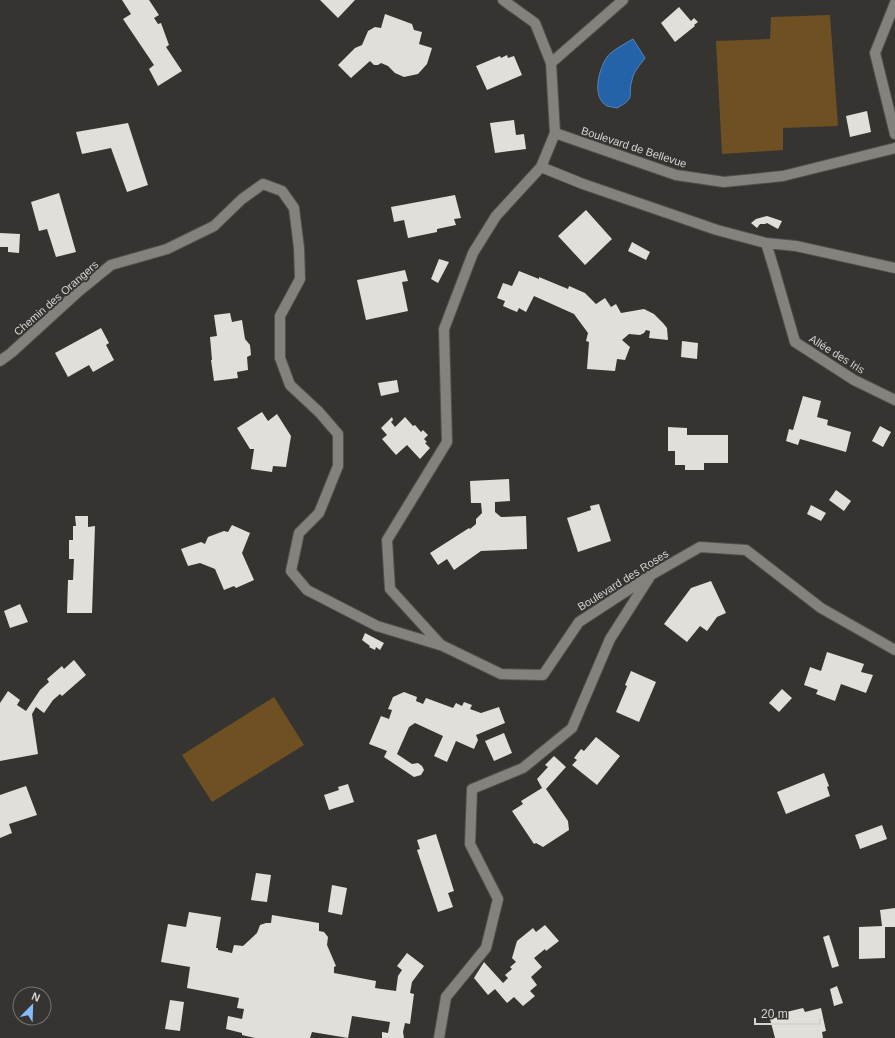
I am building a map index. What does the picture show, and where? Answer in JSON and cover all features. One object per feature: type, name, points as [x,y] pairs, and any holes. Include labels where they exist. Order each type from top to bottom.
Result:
[{"type":"street","points":[[503,0],[535,23],[551,63],[555,133]]},
{"type":"street","points":[[551,63],[623,0]]},
{"type":"street","points":[[895,3],[875,54],[895,134]]},
{"type":"street","name":"Boulevard de Bellevue","points":[[555,133],[676,175],[724,182],[783,176],[895,148]]},
{"type":"street","name":"Boulevard des Roses","points":[[555,133],[541,167],[496,216],[473,253],[444,328],[447,442],[387,540],[390,588],[441,645],[502,674],[543,675],[580,622],[651,575],[700,547],[746,550],[820,608],[895,650]]},
{"type":"street","points":[[541,167],[583,184],[717,230],[766,243],[796,246],[895,268]]},
{"type":"street","name":"Chemin des Orangers","points":[[0,361],[11,353],[79,291],[111,265],[167,249],[214,226],[242,199],[264,184],[282,191],[294,208],[299,248],[300,279],[280,316],[280,358],[290,385],[319,412],[338,434],[338,466],[319,512],[299,533],[291,570],[307,590],[377,626],[441,645]]},
{"type":"street","name":"Allée des Iris","points":[[766,243],[795,342],[854,380],[895,400]]},
{"type":"street","points":[[439,1038],[446,997],[486,948],[498,899],[470,844],[472,789],[523,768],[572,728],[610,638],[651,575]]},
{"type":"shaded area","points":[[830,15],[838,126],[783,128],[783,150],[722,154],[716,41],[770,39],[771,17]]},
{"type":"shaded area","points":[[274,697],[304,745],[212,802],[182,755]]},
{"type":"water","points":[[633,39],[645,58],[635,71],[629,99],[617,108],[607,106],[602,102],[598,90],[601,68],[609,55]]},
{"type":"building","points":[[122,0],[149,0],[159,15],[154,18],[158,24],[161,23],[169,45],[166,47],[182,71],[158,86],[149,69],[154,65],[123,19],[131,14]]},
{"type":"building","points":[[320,0],[355,0],[338,18]]},
{"type":"building","points":[[679,7],[691,21],[694,18],[698,22],[675,42],[661,23]]},
{"type":"building","points":[[385,14],[412,24],[414,30],[422,32],[419,44],[432,48],[427,64],[418,74],[404,77],[395,73],[388,66],[381,63],[374,65],[370,61],[351,78],[338,65],[355,48],[362,45],[368,31],[375,27],[381,28]]},
{"type":"building","points":[[507,55],[508,58],[514,56],[522,75],[487,90],[476,66],[500,56],[501,58]]},
{"type":"building","points":[[867,111],[871,132],[850,137],[846,116]]},
{"type":"building","points":[[514,120],[516,135],[524,134],[526,149],[495,153],[490,123]]},
{"type":"building","points":[[128,123],[148,185],[127,192],[111,148],[82,154],[76,132]]},
{"type":"building","points":[[59,193],[76,252],[56,257],[47,229],[39,231],[31,202]]},
{"type":"building","points":[[455,195],[461,218],[454,219],[456,225],[437,229],[437,232],[408,238],[404,220],[394,222],[391,207]]},
{"type":"building","points":[[586,210],[612,239],[585,265],[558,236]]},
{"type":"building","points":[[767,216],[782,221],[778,229],[767,223],[760,224],[757,228],[751,223],[756,219]]},
{"type":"building","points":[[0,233],[20,234],[19,253],[8,252],[8,247],[0,247]]},
{"type":"building","points":[[632,242],[650,252],[646,260],[628,251]]},
{"type":"building","points":[[439,259],[449,262],[438,283],[431,279]]},
{"type":"building","points":[[405,270],[408,281],[402,282],[408,311],[366,320],[357,280]]},
{"type":"building","points":[[519,271],[539,279],[539,277],[568,289],[569,286],[585,293],[596,304],[605,298],[611,307],[616,304],[621,313],[644,309],[654,314],[667,328],[668,340],[649,338],[650,331],[646,330],[640,335],[629,334],[622,340],[630,347],[625,360],[617,359],[615,371],[587,369],[589,342],[586,341],[588,333],[574,314],[534,296],[526,312],[519,308],[517,312],[503,306],[505,301],[497,298],[503,283],[512,286]]},
{"type":"building","points":[[230,313],[232,322],[242,320],[245,339],[250,345],[251,355],[247,357],[248,370],[237,372],[238,378],[214,381],[210,337],[217,336],[214,315]]},
{"type":"building","points":[[101,328],[109,343],[106,345],[114,360],[93,372],[89,365],[68,377],[55,353]]},
{"type":"building","points":[[682,341],[698,343],[697,359],[681,357]]},
{"type":"building","points":[[397,380],[399,392],[381,396],[378,383]]},
{"type":"building","points":[[803,396],[821,401],[817,417],[828,420],[827,425],[851,432],[846,452],[800,439],[798,445],[786,441],[789,429],[793,430]]},
{"type":"building","points":[[262,412],[268,421],[277,414],[291,436],[286,467],[273,466],[272,472],[251,469],[254,449],[250,449],[237,428]]},
{"type":"building","points":[[392,417],[393,420],[391,422],[395,427],[405,417],[413,426],[415,425],[421,432],[423,430],[428,435],[424,439],[427,442],[425,443],[430,448],[420,459],[407,445],[396,455],[382,439],[387,435],[381,428]]},
{"type":"building","points":[[880,426],[891,432],[883,447],[872,441]]},
{"type":"building","points":[[668,427],[687,428],[687,435],[728,435],[728,463],[704,463],[704,470],[685,470],[685,465],[675,465],[675,451],[668,451]]},
{"type":"building","points":[[509,479],[510,501],[495,502],[495,512],[501,517],[526,516],[527,549],[481,551],[454,570],[447,559],[438,565],[430,553],[469,528],[470,529],[476,524],[476,519],[482,513],[481,503],[471,503],[470,481]]},
{"type":"building","points":[[836,490],[851,501],[844,511],[829,500]]},
{"type":"building","points":[[599,504],[611,541],[578,552],[567,518],[591,510],[590,506]]},
{"type":"building","points":[[811,505],[826,513],[821,521],[807,514]]},
{"type":"building","points":[[75,516],[88,516],[88,527],[95,526],[92,613],[67,613],[68,580],[73,580],[74,559],[69,559],[69,540],[73,540],[73,526],[76,526]]},
{"type":"building","points":[[232,525],[250,533],[242,553],[254,580],[236,588],[234,586],[224,590],[215,569],[200,563],[188,566],[181,549],[201,542],[205,544],[208,537],[224,531],[228,532]]},
{"type":"building","points":[[711,581],[726,613],[717,617],[707,631],[700,626],[687,642],[664,624],[691,588]]},
{"type":"building","points":[[20,604],[28,622],[10,628],[4,611]]},
{"type":"building","points":[[365,633],[384,643],[380,650],[376,647],[375,650],[369,647],[370,646],[362,640]]},
{"type":"building","points":[[827,652],[864,664],[861,672],[873,675],[866,693],[841,684],[835,701],[816,694],[818,690],[804,685],[810,667],[821,671]]},
{"type":"building","points":[[74,660],[86,675],[62,696],[60,694],[53,700],[44,713],[36,707],[32,714],[38,754],[0,761],[0,703],[8,691],[20,700],[17,705],[26,711],[40,690],[49,682],[47,679],[62,666],[64,669]]},
{"type":"building","points":[[631,671],[656,682],[639,722],[616,712],[627,686],[625,685]]},
{"type":"building","points":[[782,689],[792,698],[779,712],[769,703]]},
{"type":"building","points":[[404,692],[417,697],[416,701],[423,704],[426,698],[453,708],[456,703],[462,706],[464,702],[472,705],[470,709],[481,713],[499,707],[505,723],[476,735],[478,740],[474,749],[456,741],[447,762],[434,756],[443,736],[415,723],[409,727],[397,754],[412,764],[418,763],[422,766],[424,770],[421,775],[414,777],[384,757],[387,751],[369,744],[381,716],[389,719],[392,710],[388,709],[393,697]]},
{"type":"building","points":[[504,733],[512,753],[494,761],[485,741]]},
{"type":"building","points":[[596,737],[620,756],[597,785],[572,765],[577,760],[574,758],[581,749],[584,751]]},
{"type":"building","points":[[554,756],[566,767],[546,789],[568,821],[569,830],[543,847],[536,843],[534,844],[512,811],[523,804],[521,801],[542,788],[537,779],[548,767],[545,765]]},
{"type":"building","points":[[824,773],[829,786],[827,787],[830,796],[786,814],[777,792]]},
{"type":"building","points":[[348,784],[354,802],[329,810],[324,795],[339,790],[338,787]]},
{"type":"building","points":[[26,786],[37,815],[9,824],[12,833],[0,838],[0,795]]},
{"type":"building","points":[[882,825],[887,839],[860,849],[855,835]]},
{"type":"building","points":[[436,834],[454,891],[448,893],[453,907],[438,912],[417,850],[420,849],[417,840]]},
{"type":"building","points":[[256,873],[271,875],[267,902],[251,900]]},
{"type":"building","points":[[332,885],[347,888],[342,915],[328,912]]},
{"type":"building","points":[[895,908],[895,927],[885,927],[885,958],[859,959],[859,927],[882,926],[880,910]]},
{"type":"building","points":[[189,912],[221,917],[216,948],[218,948],[218,950],[232,953],[234,945],[243,946],[257,933],[260,925],[271,923],[272,915],[319,923],[319,931],[324,932],[328,937],[327,945],[336,966],[334,967],[334,973],[376,981],[375,988],[396,991],[398,976],[402,970],[397,966],[407,953],[424,966],[412,982],[410,993],[414,994],[410,1024],[405,1023],[403,1032],[404,1038],[382,1038],[382,1032],[388,1033],[390,1022],[352,1016],[348,1038],[312,1032],[310,1038],[255,1038],[226,1029],[228,1016],[242,1019],[244,1009],[237,1008],[239,998],[187,988],[190,967],[161,962],[168,924],[186,927]]},
{"type":"building","points":[[545,925],[559,941],[546,951],[545,949],[534,958],[542,967],[531,977],[537,985],[530,991],[535,996],[523,1006],[514,997],[507,1003],[495,989],[488,995],[474,978],[484,962],[503,983],[508,978],[505,975],[512,969],[510,967],[516,962],[512,958],[517,941],[533,928],[536,932]]},
{"type":"building","points":[[829,935],[839,966],[832,968],[823,937]]},
{"type":"building","points":[[837,986],[843,1003],[834,1006],[830,989]]},
{"type":"building","points":[[170,1000],[184,1002],[180,1031],[165,1029]]},
{"type":"building","points":[[803,1008],[805,1012],[821,1008],[826,1031],[822,1032],[823,1038],[775,1038],[770,1019],[783,1016],[782,1013]]}]
